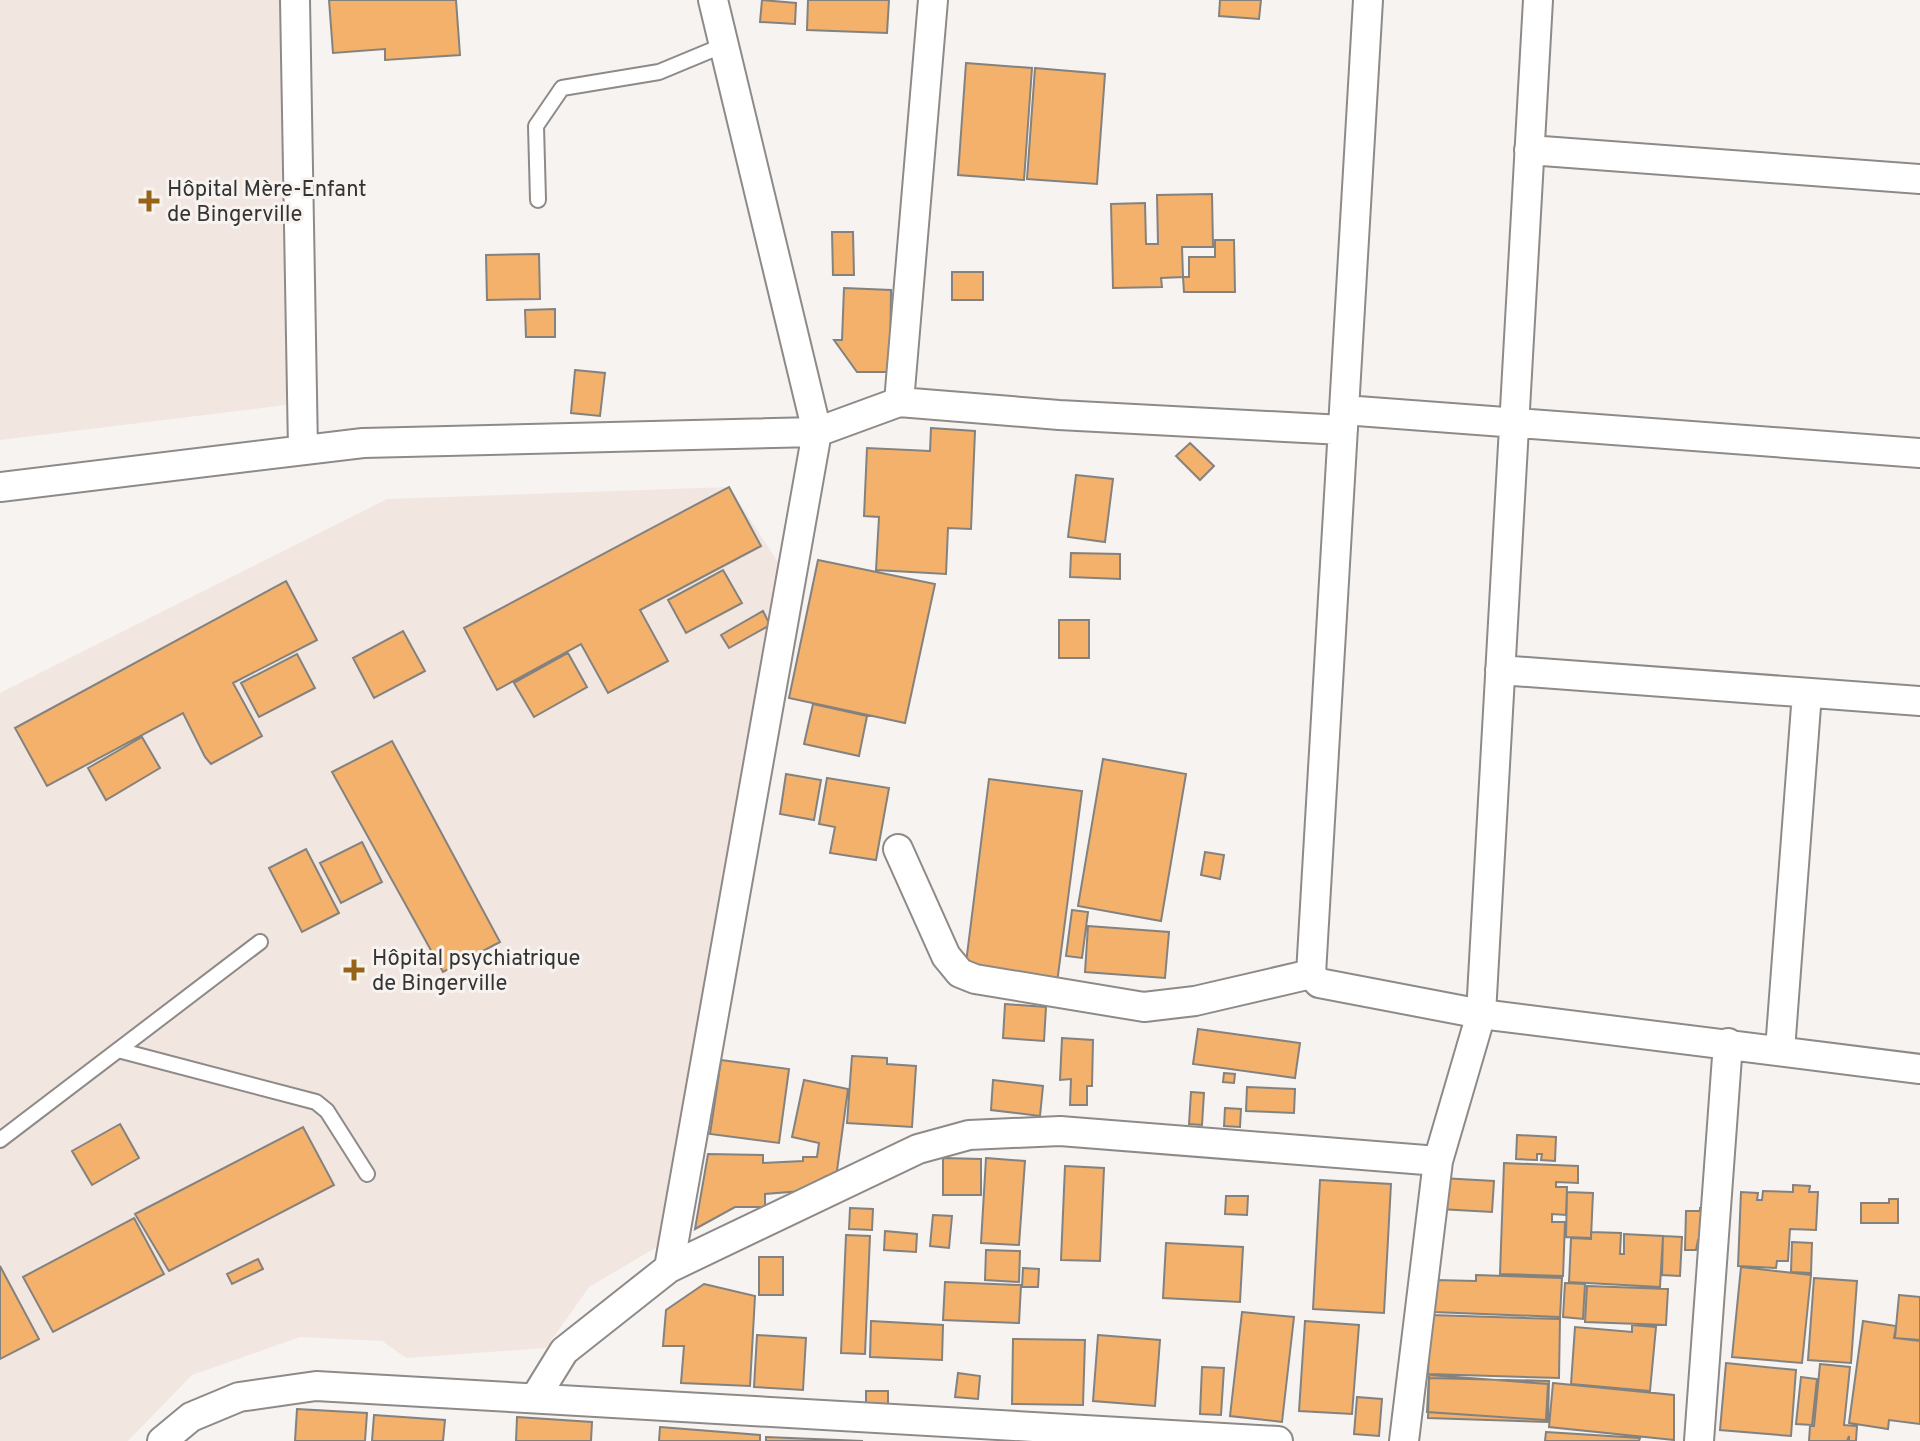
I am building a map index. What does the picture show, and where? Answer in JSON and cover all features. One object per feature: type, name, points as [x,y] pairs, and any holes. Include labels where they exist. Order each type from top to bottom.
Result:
[{"type":"street","points":[[295,0],[303,450]]},
{"type":"street","points":[[669,1268],[817,432],[713,0]]},
{"type":"street","points":[[899,402],[933,0]]},
{"type":"street","points":[[1368,0],[1311,974],[1319,983],[1481,1014],[1920,1069]]},
{"type":"street","points":[[1404,1441],[1438,1161],[1481,1014],[1538,0]]},
{"type":"street","points":[[1529,150],[1920,179]]},
{"type":"street","points":[[0,487],[363,443],[817,432],[899,402],[1059,415],[1514,422],[1920,453]]},
{"type":"street","points":[[1500,670],[1920,701]]},
{"type":"street","points":[[1780,1050],[1807,693]]},
{"type":"street","points":[[898,849],[946,956],[960,973],[975,979],[1144,1007],[1195,1001],[1311,974]]},
{"type":"street","points":[[1699,1441],[1728,1043]]},
{"type":"street","points":[[535,1398],[564,1351],[669,1268],[918,1149],[969,1135],[1060,1131],[1438,1161]]},
{"type":"street","points":[[162,1441],[191,1417],[239,1397],[316,1386],[535,1398],[910,1430],[1278,1441]]},
{"type":"lane","points":[[538,200],[536,126],[562,88],[659,72],[724,45]]},
{"type":"lane","points":[[0,1140],[260,942]]},
{"type":"lane","points":[[118,1050],[316,1102],[327,1111],[367,1174]]},
{"type":"shaded area","name":"Hôpital Mère-Enfant de Bingerville","points":[[0,0],[291,0],[303,403],[0,440]]},
{"type":"shaded area","name":"Hôpital psychiatrique de Bingerville","points":[[729,487],[782,568],[657,1247],[589,1287],[546,1348],[406,1358],[382,1341],[300,1337],[192,1375],[128,1441],[0,1441],[0,693],[387,499]]},
{"type":"building","points":[[329,0],[456,0],[460,55],[385,60],[385,49],[333,53]]},
{"type":"building","points":[[762,0],[796,3],[795,24],[760,22]]},
{"type":"building","points":[[808,0],[889,0],[887,33],[807,30]]},
{"type":"building","points":[[1220,0],[1261,0],[1259,19],[1219,16]]},
{"type":"building","points":[[966,63],[1032,68],[1024,180],[958,175]]},
{"type":"building","points":[[1035,68],[1105,74],[1097,184],[1027,179]]},
{"type":"building","points":[[1212,194],[1213,247],[1182,247],[1183,277],[1161,278],[1162,287],[1113,288],[1111,204],[1145,203],[1146,244],[1158,244],[1157,195]]},
{"type":"building","points":[[832,232],[853,232],[854,275],[833,275]]},
{"type":"building","points":[[1215,240],[1234,240],[1235,292],[1184,292],[1183,277],[1189,277],[1189,257],[1215,257]]},
{"type":"building","points":[[539,254],[540,299],[487,300],[486,255]]},
{"type":"building","points":[[952,272],[983,272],[983,300],[952,300]]},
{"type":"building","points":[[844,288],[891,290],[890,372],[857,372],[834,340],[842,340]]},
{"type":"building","points":[[555,309],[555,337],[526,337],[525,310]]},
{"type":"building","points":[[575,370],[605,373],[600,416],[571,413]]},
{"type":"building","points":[[931,428],[975,431],[971,529],[948,528],[946,574],[876,570],[879,517],[864,516],[867,448],[930,451]]},
{"type":"building","points":[[1190,443],[1214,466],[1200,480],[1176,456]]},
{"type":"building","points":[[1076,475],[1113,479],[1105,542],[1068,537]]},
{"type":"building","points":[[729,487],[761,546],[640,610],[668,661],[608,693],[581,644],[497,690],[464,628]]},
{"type":"building","points":[[1071,553],[1120,554],[1120,579],[1070,577]]},
{"type":"building","points":[[818,560],[935,584],[905,723],[789,698]]},
{"type":"building","points":[[723,570],[742,603],[686,633],[668,600]]},
{"type":"building","points":[[286,581],[317,640],[233,683],[262,736],[211,764],[183,713],[47,786],[15,728]]},
{"type":"building","points":[[763,611],[770,625],[729,648],[721,635]]},
{"type":"building","points":[[1059,620],[1089,620],[1089,658],[1059,658]]},
{"type":"building","points":[[403,631],[425,671],[374,698],[353,658]]},
{"type":"building","points":[[568,653],[587,687],[534,717],[514,683]]},
{"type":"building","points":[[297,654],[315,688],[259,717],[241,683]]},
{"type":"building","points":[[813,704],[867,716],[859,756],[804,744]]},
{"type":"building","points":[[142,737],[160,768],[106,800],[88,768]]},
{"type":"building","points":[[392,741],[500,942],[443,972],[332,772]]},
{"type":"building","points":[[1103,759],[1186,774],[1161,921],[1078,906]]},
{"type":"building","points":[[786,774],[821,780],[814,820],[780,814]]},
{"type":"building","points":[[827,778],[889,788],[876,860],[830,853],[835,827],[819,824]]},
{"type":"building","points":[[989,779],[1082,791],[1057,983],[965,971]]},
{"type":"building","points":[[362,842],[382,882],[341,903],[320,863]]},
{"type":"building","points":[[306,849],[339,913],[302,932],[269,868]]},
{"type":"building","points":[[1205,852],[1224,855],[1220,879],[1201,875]]},
{"type":"building","points":[[1072,910],[1088,912],[1082,958],[1066,956]]},
{"type":"building","points":[[1088,926],[1169,932],[1165,978],[1085,972]]},
{"type":"building","points":[[1005,1004],[1046,1007],[1044,1041],[1003,1038]]},
{"type":"building","points":[[1198,1029],[1300,1043],[1295,1078],[1193,1064]]},
{"type":"building","points":[[1062,1038],[1093,1040],[1092,1086],[1087,1086],[1087,1105],[1070,1105],[1071,1079],[1060,1080]]},
{"type":"building","points":[[852,1056],[887,1058],[887,1064],[916,1066],[912,1127],[847,1123]]},
{"type":"building","points":[[721,1060],[789,1069],[779,1143],[710,1134]]},
{"type":"building","points":[[1224,1073],[1235,1074],[1234,1083],[1223,1082]]},
{"type":"building","points":[[804,1080],[848,1089],[836,1178],[826,1176],[802,1191],[765,1194],[765,1207],[735,1207],[695,1229],[708,1154],[763,1155],[763,1163],[803,1161],[803,1157],[817,1157],[819,1143],[792,1137]]},
{"type":"building","points":[[993,1080],[1043,1086],[1040,1116],[991,1110]]},
{"type":"building","points":[[1247,1087],[1295,1089],[1294,1113],[1246,1111]]},
{"type":"building","points":[[1191,1092],[1204,1093],[1202,1125],[1189,1124]]},
{"type":"building","points":[[1225,1108],[1241,1109],[1240,1127],[1224,1126]]},
{"type":"building","points":[[120,1124],[139,1158],[92,1185],[72,1151]]},
{"type":"building","points":[[303,1127],[334,1185],[169,1271],[135,1214]]},
{"type":"building","points":[[1517,1135],[1556,1137],[1555,1161],[1541,1160],[1542,1154],[1537,1154],[1537,1160],[1516,1159]]},
{"type":"building","points":[[943,1158],[981,1159],[981,1195],[943,1195]]},
{"type":"building","points":[[986,1158],[1025,1161],[1019,1245],[981,1243]]},
{"type":"building","points":[[1504,1163],[1578,1166],[1578,1183],[1556,1182],[1556,1187],[1567,1187],[1566,1215],[1552,1214],[1552,1222],[1565,1222],[1563,1276],[1500,1274]]},
{"type":"building","points":[[1065,1166],[1104,1168],[1100,1261],[1061,1260]]},
{"type":"building","points":[[1441,1178],[1494,1181],[1492,1212],[1439,1209]]},
{"type":"building","points":[[1320,1180],[1391,1184],[1384,1313],[1313,1309]]},
{"type":"building","points":[[1793,1185],[1810,1186],[1809,1192],[1818,1192],[1816,1230],[1790,1229],[1788,1261],[1777,1261],[1776,1268],[1738,1266],[1741,1192],[1758,1193],[1757,1200],[1762,1200],[1763,1191],[1793,1192]]},
{"type":"building","points":[[1567,1192],[1593,1193],[1591,1238],[1566,1237]]},
{"type":"building","points":[[1226,1196],[1248,1196],[1247,1215],[1225,1214]]},
{"type":"building","points":[[1889,1199],[1898,1199],[1898,1223],[1861,1223],[1861,1203],[1889,1203]]},
{"type":"building","points":[[850,1208],[873,1209],[872,1230],[849,1229]]},
{"type":"building","points":[[1700,1208],[1713,1208],[1705,1240],[1698,1240],[1696,1250],[1685,1250],[1686,1211],[1700,1211]]},
{"type":"building","points":[[933,1215],[952,1216],[949,1248],[930,1246]]},
{"type":"building","points":[[134,1218],[164,1274],[53,1332],[23,1277]]},
{"type":"building","points":[[885,1231],[917,1234],[916,1252],[884,1250]]},
{"type":"building","points":[[1591,1232],[1621,1233],[1620,1254],[1624,1254],[1624,1234],[1663,1236],[1660,1287],[1569,1282],[1571,1238],[1591,1239]]},
{"type":"building","points":[[846,1235],[870,1236],[865,1354],[841,1353]]},
{"type":"building","points":[[1663,1236],[1682,1237],[1680,1276],[1662,1275]]},
{"type":"building","points":[[1792,1242],[1812,1243],[1811,1273],[1791,1272]]},
{"type":"building","points":[[1166,1243],[1243,1247],[1240,1302],[1163,1298]]},
{"type":"building","points":[[986,1250],[1020,1251],[1019,1282],[985,1280]]},
{"type":"building","points":[[759,1257],[783,1257],[783,1295],[759,1295]]},
{"type":"building","points":[[258,1259],[263,1269],[232,1284],[227,1274]]},
{"type":"building","points":[[0,1266],[39,1339],[0,1359]]},
{"type":"building","points":[[1741,1267],[1811,1275],[1802,1363],[1732,1357]]},
{"type":"building","points":[[1023,1268],[1039,1269],[1038,1287],[1022,1287]]},
{"type":"building","points":[[1476,1275],[1562,1278],[1560,1317],[1434,1312],[1436,1280],[1476,1281]]},
{"type":"building","points":[[1814,1278],[1857,1281],[1851,1363],[1808,1360]]},
{"type":"building","points":[[945,1282],[1021,1285],[1019,1323],[943,1320]]},
{"type":"building","points":[[1565,1283],[1585,1284],[1583,1319],[1563,1317]]},
{"type":"building","points":[[704,1284],[755,1296],[750,1386],[681,1383],[684,1346],[663,1346],[666,1310]]},
{"type":"building","points":[[1587,1286],[1668,1289],[1666,1325],[1585,1322]]},
{"type":"building","points":[[1899,1295],[1920,1297],[1920,1340],[1895,1338]]},
{"type":"building","points":[[1242,1312],[1294,1317],[1282,1422],[1230,1416]]},
{"type":"building","points":[[1430,1315],[1560,1319],[1559,1378],[1428,1374]]},
{"type":"building","points":[[871,1321],[943,1325],[942,1360],[870,1357]]},
{"type":"building","points":[[1305,1321],[1359,1325],[1352,1414],[1299,1411]]},
{"type":"building","points":[[1863,1321],[1896,1326],[1894,1338],[1920,1341],[1920,1424],[1889,1420],[1888,1429],[1849,1423]]},
{"type":"building","points":[[1632,1325],[1656,1327],[1650,1391],[1571,1384],[1575,1327],[1632,1332]]},
{"type":"building","points":[[757,1335],[806,1338],[803,1390],[754,1387]]},
{"type":"building","points":[[1098,1335],[1160,1340],[1155,1406],[1093,1401]]},
{"type":"building","points":[[1013,1339],[1085,1340],[1083,1405],[1012,1404]]},
{"type":"building","points":[[1726,1363],[1796,1370],[1791,1436],[1720,1430]]},
{"type":"building","points":[[1820,1364],[1850,1367],[1844,1425],[1857,1426],[1856,1441],[1849,1441],[1849,1436],[1847,1441],[1809,1441],[1810,1426],[1814,1426]]},
{"type":"building","points":[[1202,1367],[1224,1368],[1221,1415],[1200,1414]]},
{"type":"building","points":[[958,1373],[980,1376],[978,1399],[955,1397]]},
{"type":"building","points":[[1429,1375],[1548,1384],[1546,1420],[1427,1412]]},
{"type":"building","points":[[1801,1377],[1817,1379],[1812,1425],[1796,1424]]},
{"type":"building","points":[[1429,1378],[1549,1381],[1548,1422],[1428,1418]]},
{"type":"building","points":[[1553,1383],[1674,1395],[1674,1440],[1549,1427]]},
{"type":"building","points":[[866,1391],[888,1391],[888,1413],[866,1413]]},
{"type":"building","points":[[1357,1397],[1382,1399],[1379,1436],[1354,1434]]},
{"type":"building","points":[[297,1409],[367,1413],[365,1441],[295,1441]]},
{"type":"building","points":[[374,1415],[445,1420],[443,1441],[372,1441]]},
{"type":"building","points":[[517,1417],[592,1422],[591,1441],[516,1441]]},
{"type":"building","points":[[660,1427],[760,1435],[760,1441],[659,1441]]},
{"type":"building","points":[[1546,1432],[1640,1438],[1639,1441],[1545,1441]]},
{"type":"building","points":[[766,1437],[863,1441],[766,1441]]},
{"type":"place","name":"Hôpital Mère-Enfant de Bingerville","points":[[149,201]]},
{"type":"place","name":"Hôpital psychiatrique de Bingerville","points":[[354,970]]}]
